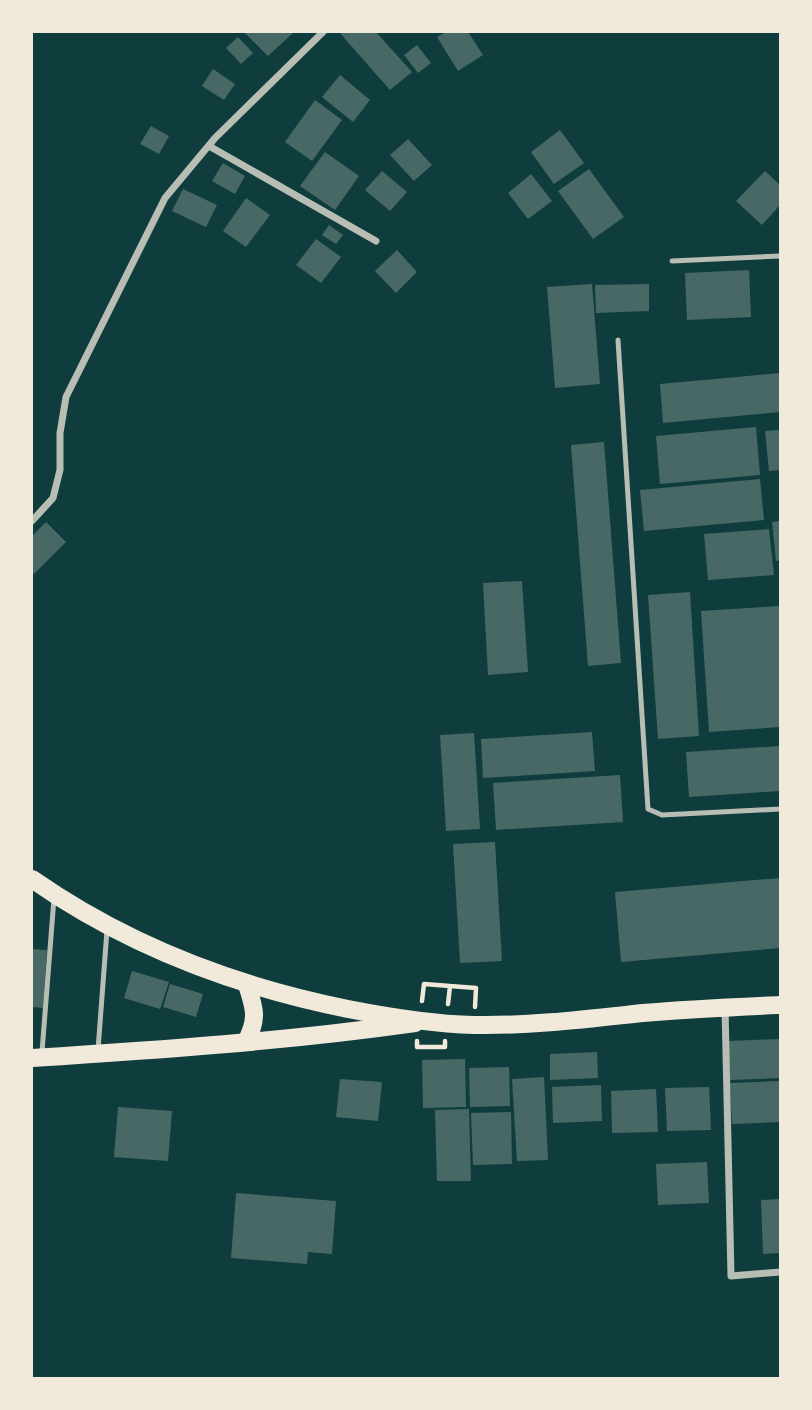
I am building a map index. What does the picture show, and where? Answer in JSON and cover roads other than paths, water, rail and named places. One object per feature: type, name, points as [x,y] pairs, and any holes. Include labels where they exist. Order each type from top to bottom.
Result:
[{"type":"main road","points":[[32,879],[107,927],[181,962],[247,985],[311,1002],[419,1022],[531,1024],[725,1007],[780,1005]]},
{"type":"main road","points":[[246,1042],[255,1025],[254,1006],[247,985]]},
{"type":"main road","points":[[37,1057],[246,1042],[419,1022]]},
{"type":"street","points":[[32,521],[53,498],[60,470],[60,433],[66,397],[165,198],[209,146],[323,32]]},
{"type":"street","points":[[209,146],[376,241]]},
{"type":"street","points":[[725,1007],[731,1276],[780,1272]]},
{"type":"lane","points":[[672,261],[780,256]]},
{"type":"lane","points":[[618,340],[648,809],[662,815],[780,809]]},
{"type":"lane","points":[[37,1057],[54,895]]},
{"type":"lane","points":[[98,1054],[107,927]]}]
